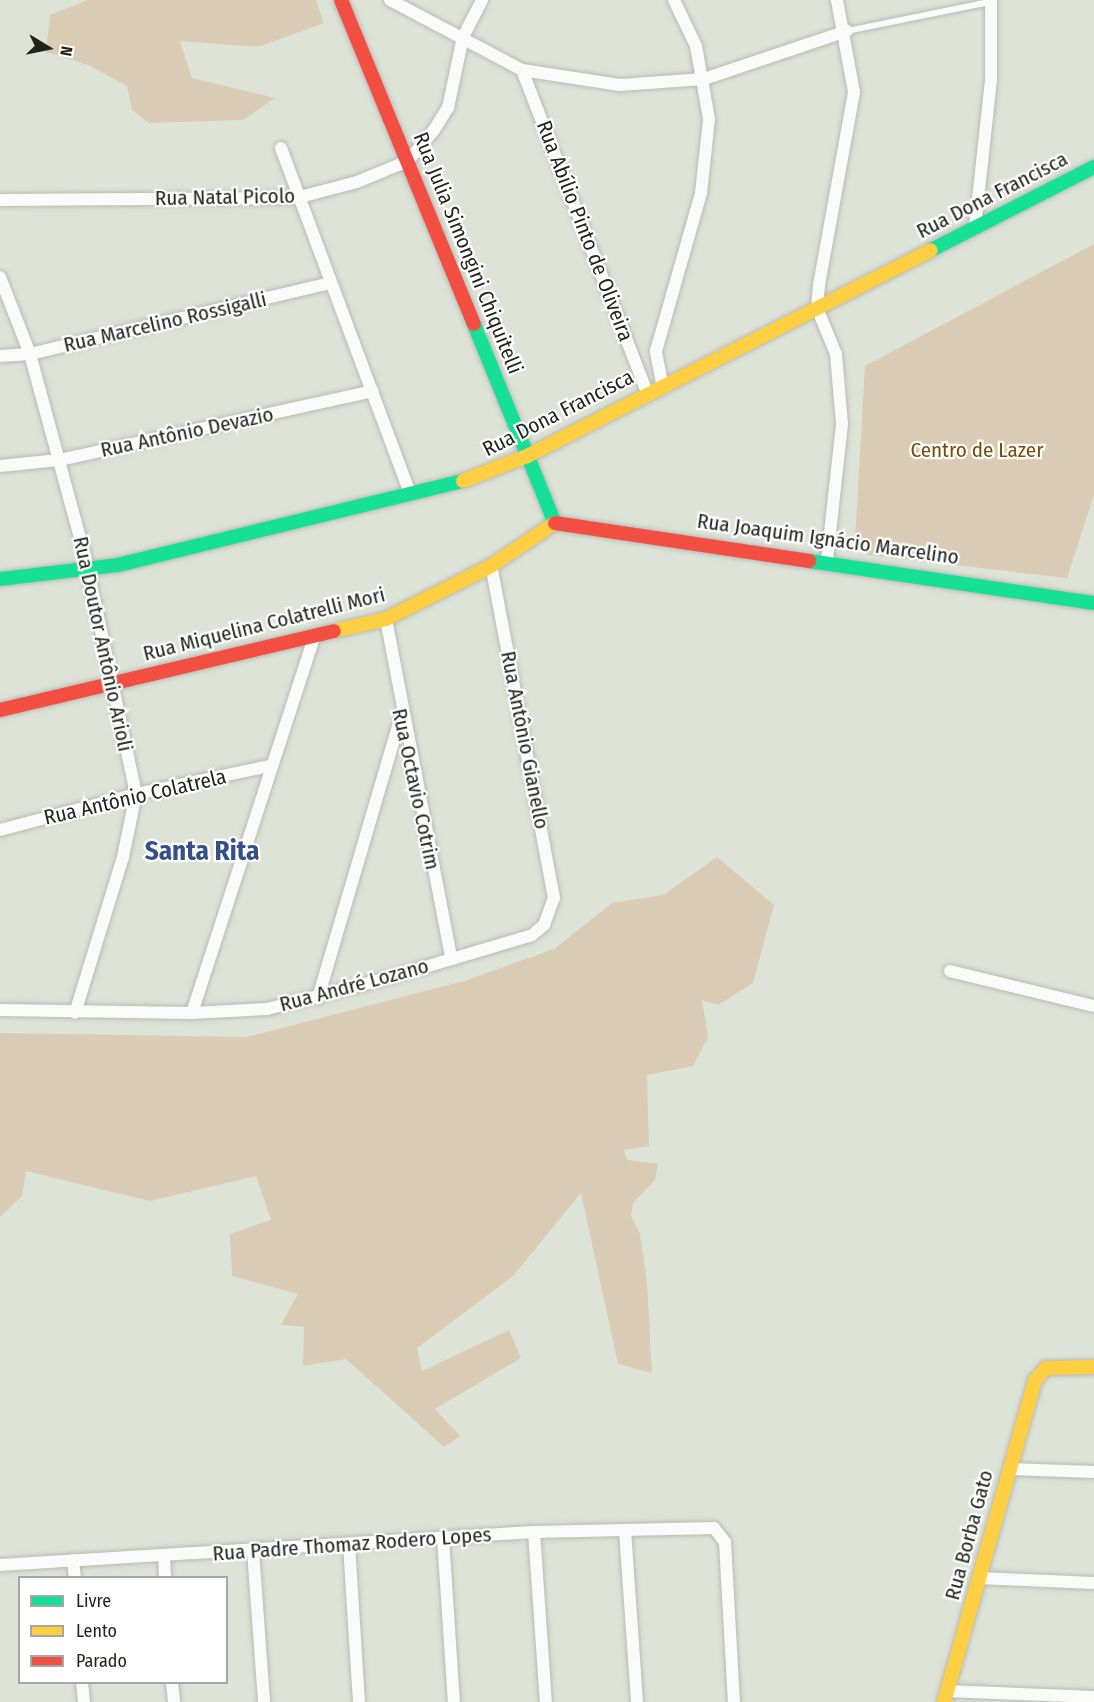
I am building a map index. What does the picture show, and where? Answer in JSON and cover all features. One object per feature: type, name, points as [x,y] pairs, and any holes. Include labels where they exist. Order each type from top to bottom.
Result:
[{"type":"street","name":"Rua Julia Simongini Chiquitelli","points":[[341,0],[555,523]]},
{"type":"street","points":[[390,0],[522,70],[620,85],[704,79],[847,31]]},
{"type":"street","points":[[408,161],[448,108],[463,37],[482,0]]},
{"type":"street","points":[[662,383],[656,351],[660,329],[701,193],[707,153],[704,79],[696,46],[674,0]]},
{"type":"street","points":[[827,560],[842,424],[836,354],[817,308],[854,92],[847,31],[837,0]]},
{"type":"street","points":[[975,227],[991,80],[991,1]]},
{"type":"street","name":"Rua Abílio Pinto de Oliveira","points":[[522,70],[647,392]]},
{"type":"street","points":[[281,148],[296,198],[410,493]]},
{"type":"street","name":"Rua Natal Picolo","points":[[0,200],[296,198],[408,161]]},
{"type":"street","name":"Rua Dona Francisca","points":[[0,579],[88,570],[456,484],[527,456],[662,383],[817,308],[1094,167]]},
{"type":"street","name":"Rua Doutor Antônio Arioli","points":[[0,278],[30,354],[88,570],[136,794],[123,857],[75,1013]]},
{"type":"street","name":"Rua Marcelino Rossigalli","points":[[0,356],[30,354],[330,284]]},
{"type":"street","name":"Rua Antônio Devazio","points":[[0,466],[59,460],[372,391]]},
{"type":"street","name":"Rua Joaquim Ignácio Marcelino","points":[[555,523],[827,560],[1094,603]]},
{"type":"street","name":"Rua Miquelina Colatrelli Mori","points":[[0,710],[112,682],[314,638],[386,619],[491,566],[555,523]]},
{"type":"street","name":"Rua Antônio Gianello","points":[[491,566],[530,754],[554,898],[551,914]]},
{"type":"street","name":"Rua Octavio Cotrim","points":[[386,619],[400,718],[451,958]]},
{"type":"street","points":[[192,1013],[270,766],[314,638]]},
{"type":"street","points":[[318,998],[400,718]]},
{"type":"street","name":"Rua Antônio Colatrela","points":[[0,831],[136,794],[270,766]]},
{"type":"street","name":"Rua André Lozano","points":[[0,1010],[75,1013],[192,1013],[267,1009],[318,998],[532,934],[551,914]]},
{"type":"street","points":[[950,971],[1094,1006]]},
{"type":"street","name":"Rua Borba Gato","points":[[946,1696],[1035,1380],[1046,1368],[1094,1367]]},
{"type":"street","points":[[1009,1469],[1094,1472]]},
{"type":"street","name":"Rua Padre Thomaz Rodero Lopes","points":[[0,1565],[534,1532],[704,1526],[714,1528],[725,1542],[734,1702]]},
{"type":"street","points":[[625,1530],[637,1702]]},
{"type":"street","points":[[534,1532],[546,1702]]},
{"type":"street","points":[[443,1538],[454,1702]]},
{"type":"street","points":[[349,1544],[359,1702]]},
{"type":"street","points":[[253,1551],[264,1702]]},
{"type":"street","points":[[164,1556],[165,1576]]},
{"type":"street","points":[[73,1560],[75,1576]]},
{"type":"street","points":[[979,1578],[1094,1583]]},
{"type":"street","points":[[82,1684],[84,1702]]},
{"type":"street","points":[[172,1684],[174,1702]]},
{"type":"street","points":[[946,1696],[1094,1697]]},
{"type":"lane","points":[[847,31],[991,1]]},
{"type":"green space","points":[[88,0],[316,0],[324,23],[258,47],[180,41],[192,78],[275,98],[243,120],[149,123],[132,110],[127,86],[88,65],[46,52],[50,15]]},
{"type":"green space","name":"Centro de Lazer","points":[[1094,244],[1094,495],[1067,578],[867,555],[855,540],[865,366]]},
{"type":"green space","points":[[717,857],[774,905],[753,983],[718,1005],[702,1000],[708,1037],[693,1066],[647,1075],[649,1146],[624,1150],[627,1160],[658,1164],[655,1180],[633,1203],[631,1216],[640,1234],[647,1282],[652,1373],[618,1364],[581,1193],[513,1276],[417,1348],[422,1371],[509,1330],[521,1358],[435,1409],[460,1436],[444,1447],[346,1359],[303,1366],[304,1327],[281,1325],[298,1294],[232,1276],[230,1234],[271,1220],[256,1176],[150,1201],[26,1171],[22,1196],[0,1217],[0,1033],[247,1037],[464,981],[554,949],[612,903],[663,895]]},
{"type":"traffic: fast","points":[[931,250],[1094,167]]},
{"type":"traffic: fast","points":[[474,324],[555,523]]},
{"type":"traffic: fast","points":[[0,579],[118,565],[463,481]]},
{"type":"traffic: fast","points":[[809,561],[1094,603]]},
{"type":"traffic: slow","points":[[463,481],[527,456],[931,250]]},
{"type":"traffic: slow","points":[[334,631],[386,619],[491,566],[555,523]]},
{"type":"traffic: slow","points":[[944,1702],[1035,1380],[1046,1368],[1094,1367]]},
{"type":"traffic: jam","points":[[341,0],[474,324]]},
{"type":"traffic: jam","points":[[555,523],[809,561]]},
{"type":"traffic: jam","points":[[0,710],[334,631]]},
{"type":"district","name":"Santa Rita","points":[[202,852]]}]
